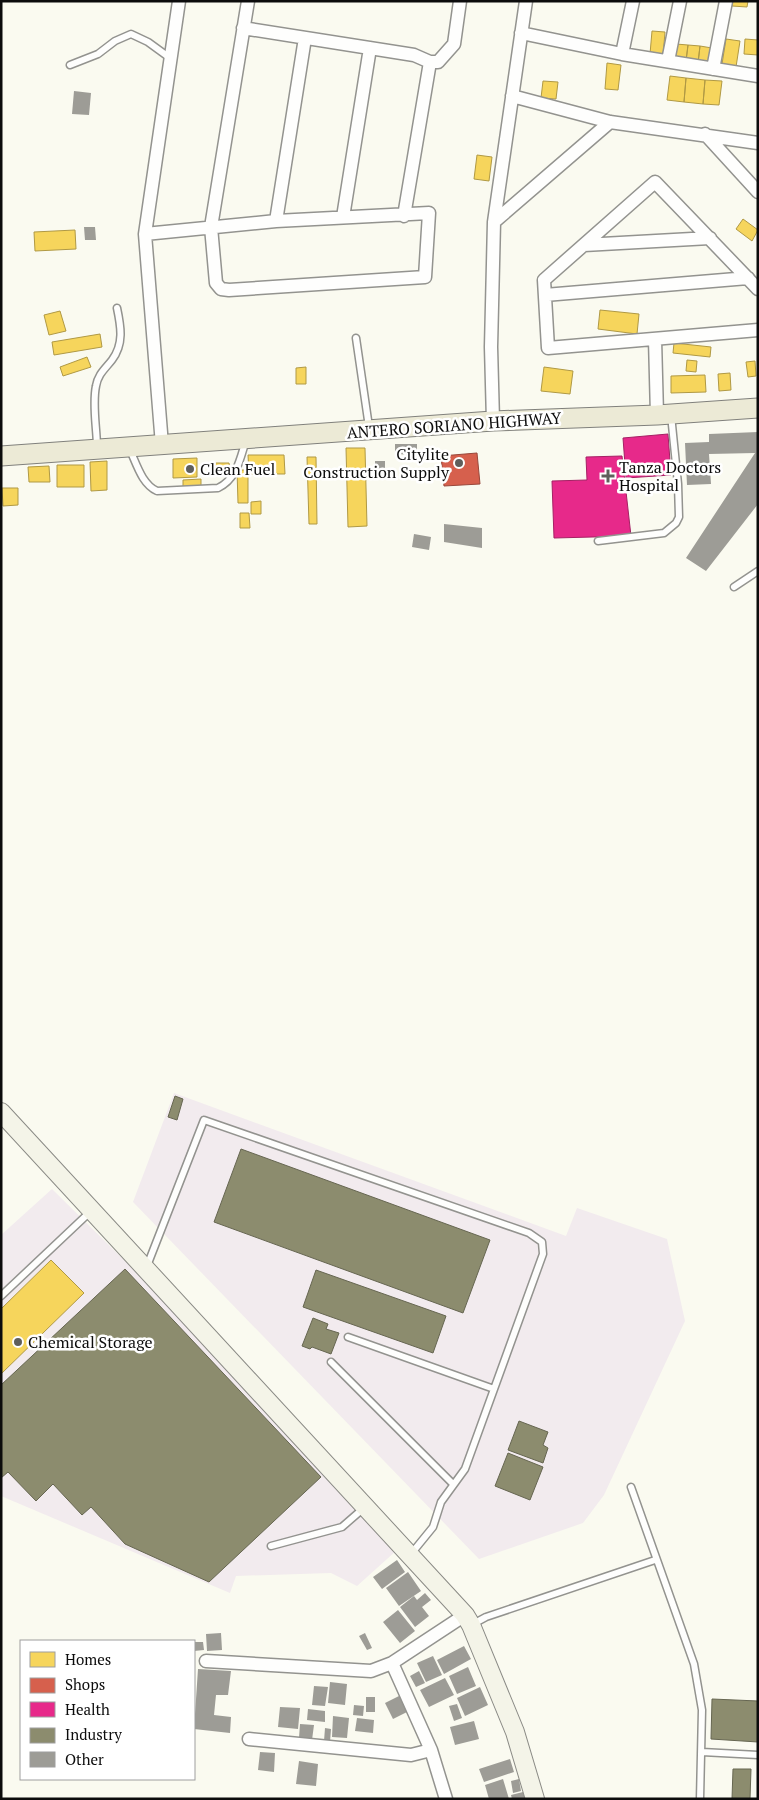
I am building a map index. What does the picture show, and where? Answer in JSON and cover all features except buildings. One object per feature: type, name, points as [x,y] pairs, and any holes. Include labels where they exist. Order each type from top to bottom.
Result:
[{"type":"main road","name":"ANTERO SORIANO HIGHWAY","points":[[1,456],[493,421],[758,408]]},
{"type":"street","points":[[162,445],[145,234],[179,1]]},
{"type":"street","points":[[145,234],[211,227],[276,221],[404,216],[429,213],[425,277],[229,290],[221,288],[216,283],[211,227],[248,1]]},
{"type":"street","points":[[243,28],[414,55],[430,62],[438,62],[454,44],[460,1]]},
{"type":"street","points":[[493,421],[491,347],[494,222],[526,1]]},
{"type":"street","points":[[622,54],[633,1]]},
{"type":"street","points":[[668,62],[680,1]]},
{"type":"street","points":[[713,69],[726,1]]},
{"type":"street","points":[[521,33],[622,54],[758,76]]},
{"type":"street","points":[[276,221],[305,38]]},
{"type":"street","points":[[343,217],[370,48]]},
{"type":"street","points":[[404,216],[430,62]]},
{"type":"street","points":[[512,96],[610,122],[758,143]]},
{"type":"street","points":[[494,222],[610,122]]},
{"type":"street","points":[[705,134],[758,192]]},
{"type":"street","points":[[758,289],[655,182],[544,280],[548,348],[758,330]]},
{"type":"street","points":[[584,245],[710,238]]},
{"type":"street","points":[[545,294],[748,278]]},
{"type":"street","points":[[655,339],[664,414]]},
{"type":"street","points":[[1,1112],[411,1554],[468,1620],[515,1732],[536,1799]]},
{"type":"street","points":[[206,1661],[371,1671],[392,1663],[468,1620]]},
{"type":"street","points":[[392,1663],[431,1750],[446,1799]]},
{"type":"street","points":[[249,1739],[411,1755],[431,1750]]},
{"type":"lane","points":[[70,65],[98,54],[115,41],[131,34],[148,42],[170,58]]},
{"type":"lane","points":[[98,449],[96,386],[100,373],[112,360],[119,348],[122,331],[117,308]]},
{"type":"lane","points":[[356,338],[370,431]]},
{"type":"lane","points":[[598,541],[664,533],[679,517],[679,500],[664,414]]},
{"type":"lane","points":[[129,447],[149,487],[164,492],[209,489],[218,488],[231,480],[247,439]]},
{"type":"lane","points":[[734,587],[758,570]]},
{"type":"lane","points":[[146,1269],[204,1120],[530,1233],[542,1242],[543,1254],[465,1469],[441,1502],[433,1527],[411,1554]]},
{"type":"lane","points":[[1,1296],[91,1211]]},
{"type":"lane","points":[[348,1338],[494,1389]]},
{"type":"lane","points":[[331,1362],[453,1484]]},
{"type":"lane","points":[[631,1487],[655,1560],[694,1664],[702,1710],[700,1799]]},
{"type":"lane","points":[[271,1546],[342,1527],[366,1506]]},
{"type":"lane","points":[[468,1620],[486,1617],[655,1560]]},
{"type":"lane","points":[[702,1752],[758,1755]]},
{"type":"shaded area","points":[[174,1093],[566,1236],[577,1208],[667,1239],[685,1321],[604,1495],[583,1523],[479,1559],[133,1202]]},
{"type":"shaded area","points":[[52,1189],[124,1260],[397,1550],[357,1586],[331,1573],[236,1576],[230,1593],[1,1496],[1,1235]]},
{"type":"place","name":"Citylite Construction Supply","points":[[459,463]]},
{"type":"place","name":"Clean Fuel","points":[[190,469]]},
{"type":"place","name":"Tanza Doctors Hospital","points":[[608,476]]},
{"type":"place","name":"Chemical Storage","points":[[18,1342]]}]
